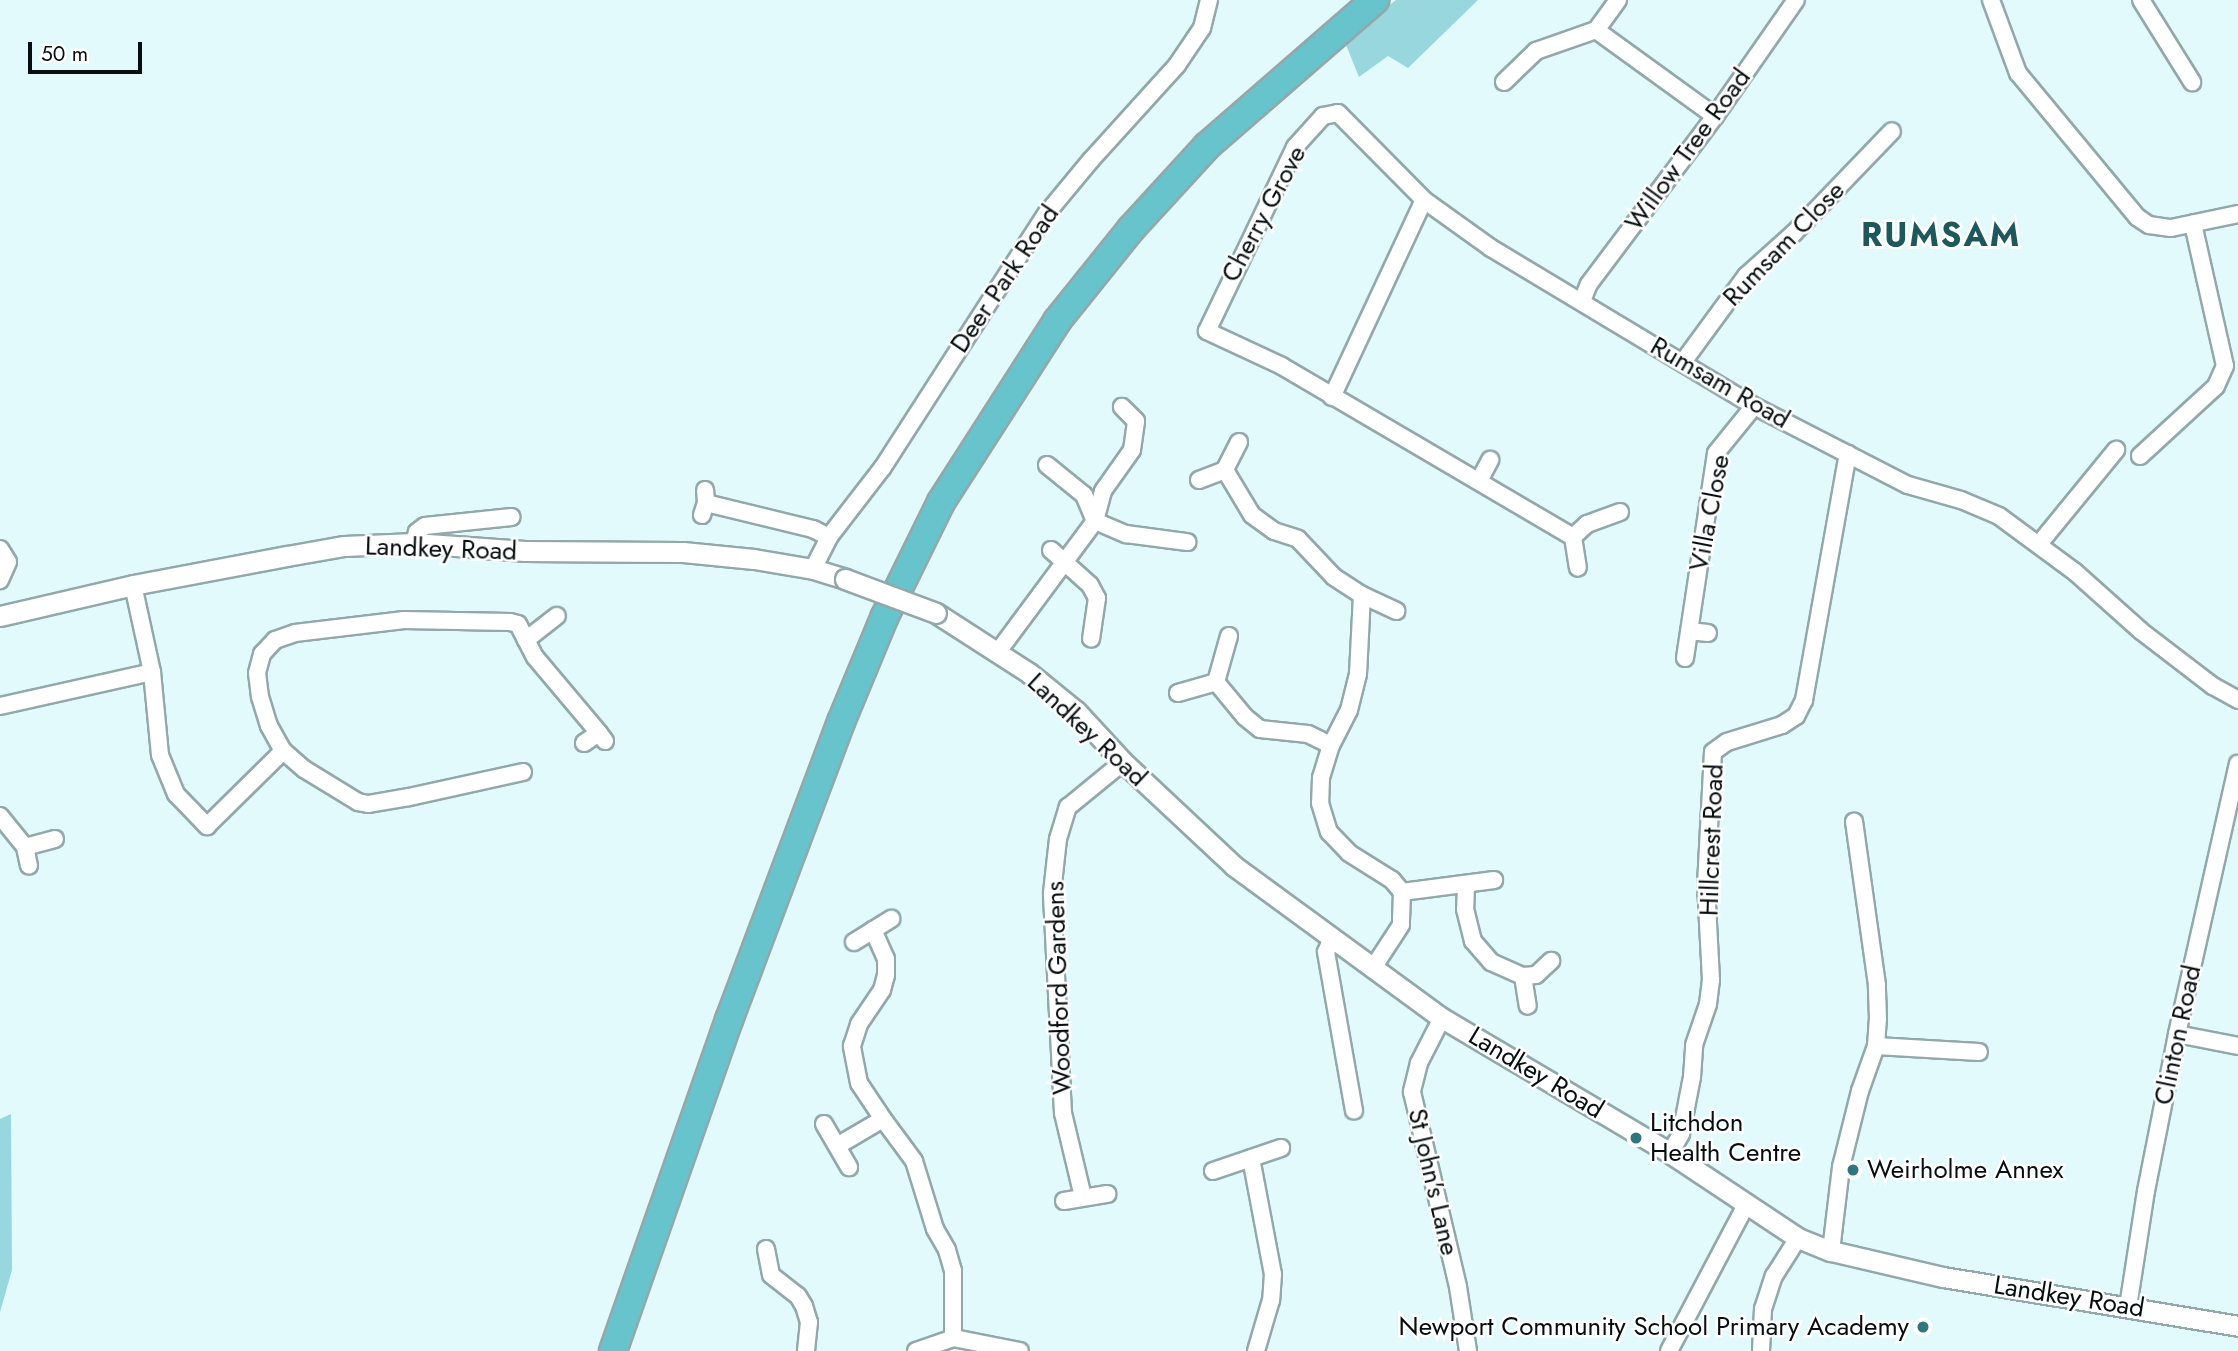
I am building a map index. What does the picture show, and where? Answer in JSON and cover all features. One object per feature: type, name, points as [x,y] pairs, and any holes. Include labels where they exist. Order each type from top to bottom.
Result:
[{"type":"highway","points":[[613,1351],[729,1020],[841,722],[884,618],[941,502],[1057,321],[1131,229],[1216,138],[1375,0]]},
{"type":"street","name":"Deer Park Road","points":[[813,569],[829,537],[883,467],[1047,214],[1091,160],[1177,65],[1202,28],[1209,0]]},
{"type":"street","points":[[1602,34],[1618,0]]},
{"type":"street","name":"Willow Tree Road","points":[[1582,301],[1589,284],[1715,116],[1796,0]]},
{"type":"street","points":[[1991,0],[2018,73],[2137,218],[2164,228],[2238,214]]},
{"type":"street","points":[[2141,0],[2192,82]]},
{"type":"street","points":[[1504,82],[1536,51],[1602,34]]},
{"type":"street","points":[[1602,34],[1715,116]]},
{"type":"street","name":"Rumsam Road","points":[[1338,113],[1424,200],[1491,248],[1754,406],[1908,485],[1961,500],[1999,516],[2039,544],[2175,657],[2213,686],[2238,700]]},
{"type":"street","name":"Cherry Grove","points":[[1332,397],[1282,366],[1206,331],[1296,147],[1323,116],[1338,113]]},
{"type":"street","name":"Rumsam Close","points":[[1683,362],[1746,276],[1794,233],[1892,131]]},
{"type":"street","points":[[1424,200],[1332,397],[1479,481],[1539,520],[1573,537]]},
{"type":"street","points":[[2140,456],[2216,386],[2225,366],[2193,224]]},
{"type":"street","name":"Villa Close","points":[[1685,659],[1716,453],[1754,406]]},
{"type":"street","points":[[997,653],[1095,521],[1103,491],[1132,450],[1136,421],[1122,407]]},
{"type":"street","points":[[1199,480],[1226,470],[1240,442]]},
{"type":"street","points":[[2039,544],[2116,450]]},
{"type":"street","name":"Hillcrest Road","points":[[1670,1153],[1681,1134],[1692,1077],[1694,1045],[1708,1004],[1711,980],[1706,885],[1713,752],[1735,738],[1782,725],[1796,716],[1804,700],[1848,454]]},
{"type":"street","points":[[1479,481],[1490,460]]},
{"type":"street","points":[[1047,465],[1084,495],[1095,521],[1126,534],[1187,542]]},
{"type":"street","points":[[1226,470],[1252,515],[1274,531],[1298,539],[1334,577],[1362,595],[1398,611]]},
{"type":"street","points":[[704,503],[813,528],[829,537]]},
{"type":"street","points":[[1573,537],[1587,524],[1620,512]]},
{"type":"street","points":[[414,543],[417,532],[425,526],[512,517]]},
{"type":"street","points":[[1573,537],[1578,568]]},
{"type":"street","name":"Landkey Road","points":[[0,616],[133,585],[344,546],[414,543],[525,551],[683,552],[813,569],[845,579],[936,613],[1029,673],[1076,711],[1124,762],[1234,866],[1442,1018],[1670,1153],[1798,1238],[1831,1251],[1986,1284],[2238,1326]]},
{"type":"street","points":[[0,549],[8,562],[0,580]]},
{"type":"street","points":[[1051,550],[1090,585],[1097,598],[1091,639]]},
{"type":"street","points":[[133,585],[152,672],[160,755],[176,794],[207,826],[283,751]]},
{"type":"street","points":[[1362,595],[1358,674],[1349,710],[1331,745],[1321,778],[1320,803],[1329,832],[1349,853],[1392,880],[1402,892],[1401,925],[1373,968]]},
{"type":"street","points":[[526,640],[557,616]]},
{"type":"street","points":[[527,771],[368,804],[358,802],[304,769],[283,751],[270,726],[260,697],[257,673],[262,654],[275,640],[295,633],[404,620],[510,622],[517,624],[556,685],[602,737],[584,743]]},
{"type":"street","points":[[1689,631],[1708,634]]},
{"type":"street","points":[[1216,682],[1229,636]]},
{"type":"street","points":[[0,706],[152,672]]},
{"type":"street","points":[[1216,682],[1245,718],[1260,729],[1308,734],[1331,745]]},
{"type":"street","points":[[1178,693],[1216,682]]},
{"type":"street","name":"Woodford Gardens","points":[[1083,1197],[1063,1113],[1052,893],[1058,839],[1068,807],[1124,762]]},
{"type":"street","name":"Clinton Road","points":[[2127,1307],[2146,1191],[2177,1034],[2238,764]]},
{"type":"street","points":[[0,816],[25,847],[29,866]]},
{"type":"street","points":[[1831,1251],[1849,1130],[1876,1046],[1877,985],[1854,822]]},
{"type":"street","points":[[25,847],[55,839]]},
{"type":"street","points":[[1402,892],[1494,880]]},
{"type":"street","points":[[1466,885],[1465,909],[1473,942],[1491,962],[1523,976],[1536,975],[1551,961]]},
{"type":"street","points":[[855,942],[891,919]]},
{"type":"street","points":[[873,930],[886,959],[886,975],[882,990],[859,1024],[852,1046],[859,1083],[914,1160],[935,1229],[947,1250],[953,1271],[953,1338]]},
{"type":"street","points":[[1332,938],[1326,952],[1354,1111]]},
{"type":"street","points":[[1523,976],[1528,1006]]},
{"type":"street","name":"St John's Lane","points":[[1442,1018],[1419,1063],[1412,1092],[1458,1287],[1468,1351]]},
{"type":"street","points":[[2177,1034],[2238,1046]]},
{"type":"street","points":[[1876,1046],[1979,1052]]},
{"type":"street","points":[[836,1146],[883,1119]]},
{"type":"street","points":[[824,1124],[849,1167]]},
{"type":"street","points":[[1213,1171],[1281,1148]]},
{"type":"street","points":[[1251,1158],[1273,1274],[1270,1300],[1256,1351]]},
{"type":"street","points":[[1064,1201],[1107,1194]]},
{"type":"street","points":[[1669,1351],[1746,1205]]},
{"type":"street","points":[[1761,1351],[1763,1308],[1774,1276],[1798,1238]]},
{"type":"street","points":[[766,1249],[764,1279],[797,1296],[804,1306],[808,1322],[806,1351]]},
{"type":"street","points":[[916,1351],[953,1338],[1020,1351]]},
{"type":"shaded area","points":[[1396,0],[1478,0],[1408,68],[1388,56],[1359,77],[1344,40]]},
{"type":"shaded area","points":[[11,1114],[12,1270],[0,1312],[0,1119]]},
{"type":"place","name":"Litchdon Health Centre","points":[[1636,1138]]},
{"type":"place","name":"Weirholme Annex","points":[[1853,1170]]},
{"type":"place","name":"Newport Community School Primary Academy","points":[[1923,1327]]},
{"type":"district","name":"RUMSAM","points":[[1941,235]]}]
